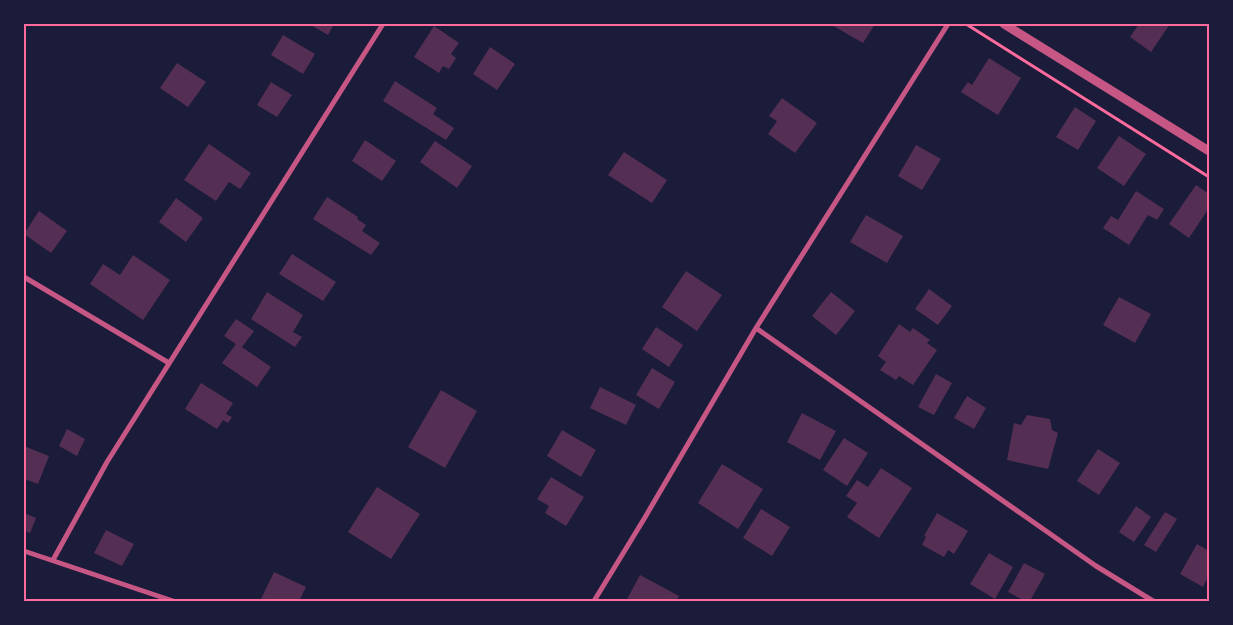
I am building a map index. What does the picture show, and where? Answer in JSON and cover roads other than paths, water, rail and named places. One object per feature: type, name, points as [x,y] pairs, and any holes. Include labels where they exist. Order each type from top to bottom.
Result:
[{"type":"street","points":[[53,560],[107,462],[383,24]]},
{"type":"street","points":[[594,601],[644,520],[756,328],[948,24]]},
{"type":"street","points":[[1004,24],[1209,151]]},
{"type":"street","points":[[24,278],[169,363]]},
{"type":"street","points":[[756,328],[1096,566],[1153,601]]},
{"type":"street","points":[[24,551],[173,601]]}]
